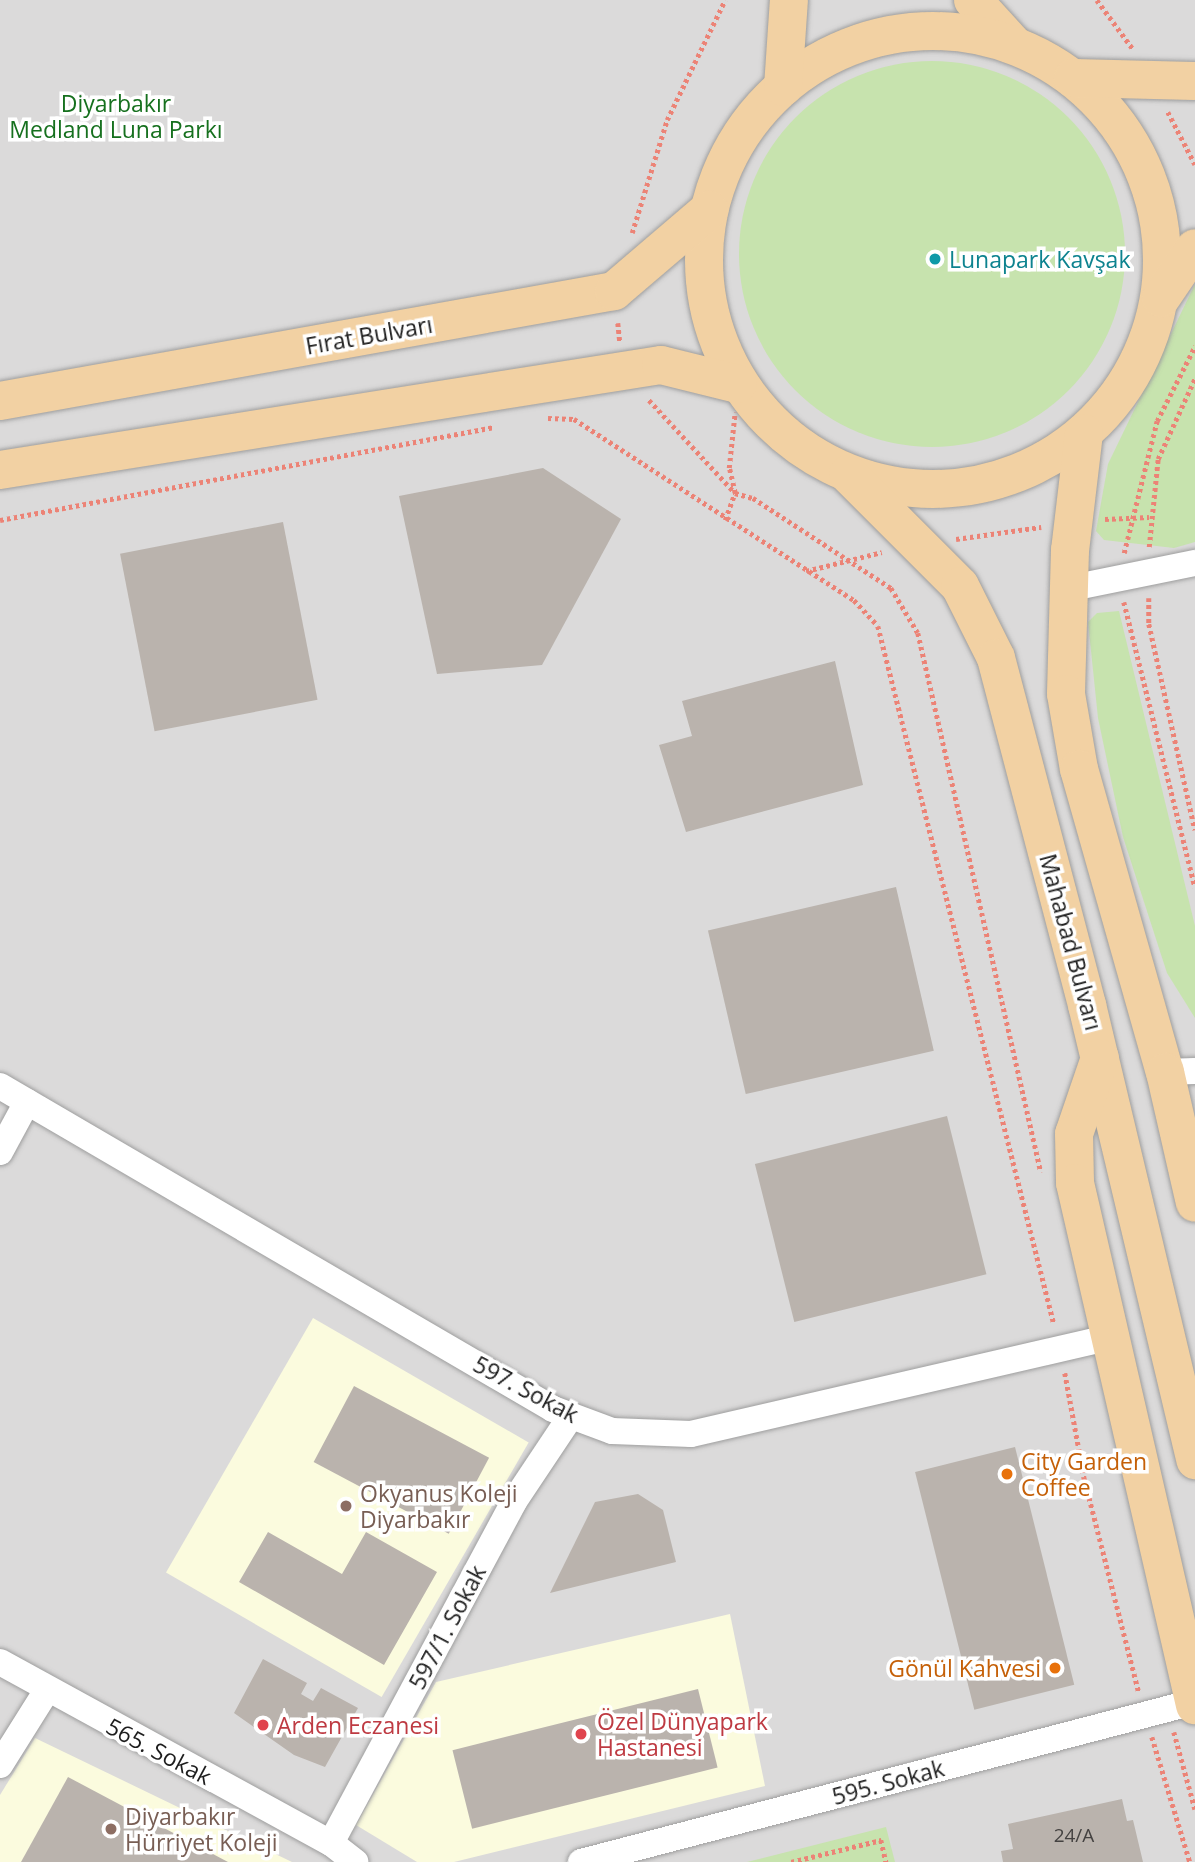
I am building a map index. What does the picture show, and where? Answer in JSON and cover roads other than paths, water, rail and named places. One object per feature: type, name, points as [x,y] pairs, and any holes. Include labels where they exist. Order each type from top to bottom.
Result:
[{"type":"main road","points":[[783,87],[789,0]]},
{"type":"main road","points":[[973,0],[1014,46]]},
{"type":"main road","points":[[955,32],[1014,46],[1073,78],[1116,122],[1137,154],[1155,200],[1163,249],[1159,299],[1145,349],[1119,394],[1084,433],[1032,467],[972,486],[909,489],[848,474],[806,452],[768,422],[738,384],[713,329],[703,270],[709,209],[736,142],[783,87],[835,53],[893,34],[955,32]]},
{"type":"main road","points":[[1073,78],[1195,81]]},
{"type":"main road","name":"Fırat Bulvarı","points":[[0,401],[614,291],[709,209]]},
{"type":"main road","points":[[1159,299],[1195,248]]},
{"type":"main road","points":[[0,470],[661,365],[738,384]]},
{"type":"main road","points":[[1084,433],[1072,522],[1066,694],[1079,769],[1180,1072],[1195,1099]]},
{"type":"main road","name":"Mahabad Bulvarı","points":[[848,474],[960,586],[996,658],[1100,1058],[1195,1460]]},
{"type":"main road","points":[[1100,1058],[1074,1134],[1075,1183],[1112,1337],[1176,1708]]},
{"type":"main road","points":[[1180,1072],[1195,1203]]},
{"type":"street","points":[[1068,589],[1195,563]]},
{"type":"street","name":"597. Sokak","points":[[0,1086],[572,1416],[612,1431],[691,1434],[1112,1337]]},
{"type":"street","points":[[0,1152],[27,1102]]},
{"type":"street","name":"597/1. Sokak","points":[[331,1843],[513,1503],[572,1416]]},
{"type":"street","name":"565. Sokak","points":[[0,1662],[331,1843],[355,1862]]},
{"type":"street","points":[[0,1765],[47,1690]]},
{"type":"street","name":"595. Sokak","points":[[581,1862],[1176,1708]]},
{"type":"place","name":"Lunapark Kavşak","points":[[935,259]]},
{"type":"place","name":"City Garden Coffee","points":[[1007,1474]]},
{"type":"place","name":"Okyanus Koleji Diyarbakır","points":[[346,1506]]},
{"type":"place","name":"Gönül Kahvesi","points":[[1055,1668]]},
{"type":"place","name":"Arden Eczanesi","points":[[263,1725]]},
{"type":"place","name":"Özel Dünyapark Hastanesi","points":[[581,1734]]},
{"type":"place","name":"Diyarbakır Hürriyet Koleji","points":[[111,1829]]},
{"type":"park label","name":"Diyarbakır Medland Luna Parkı","points":[[116,116]]}]
